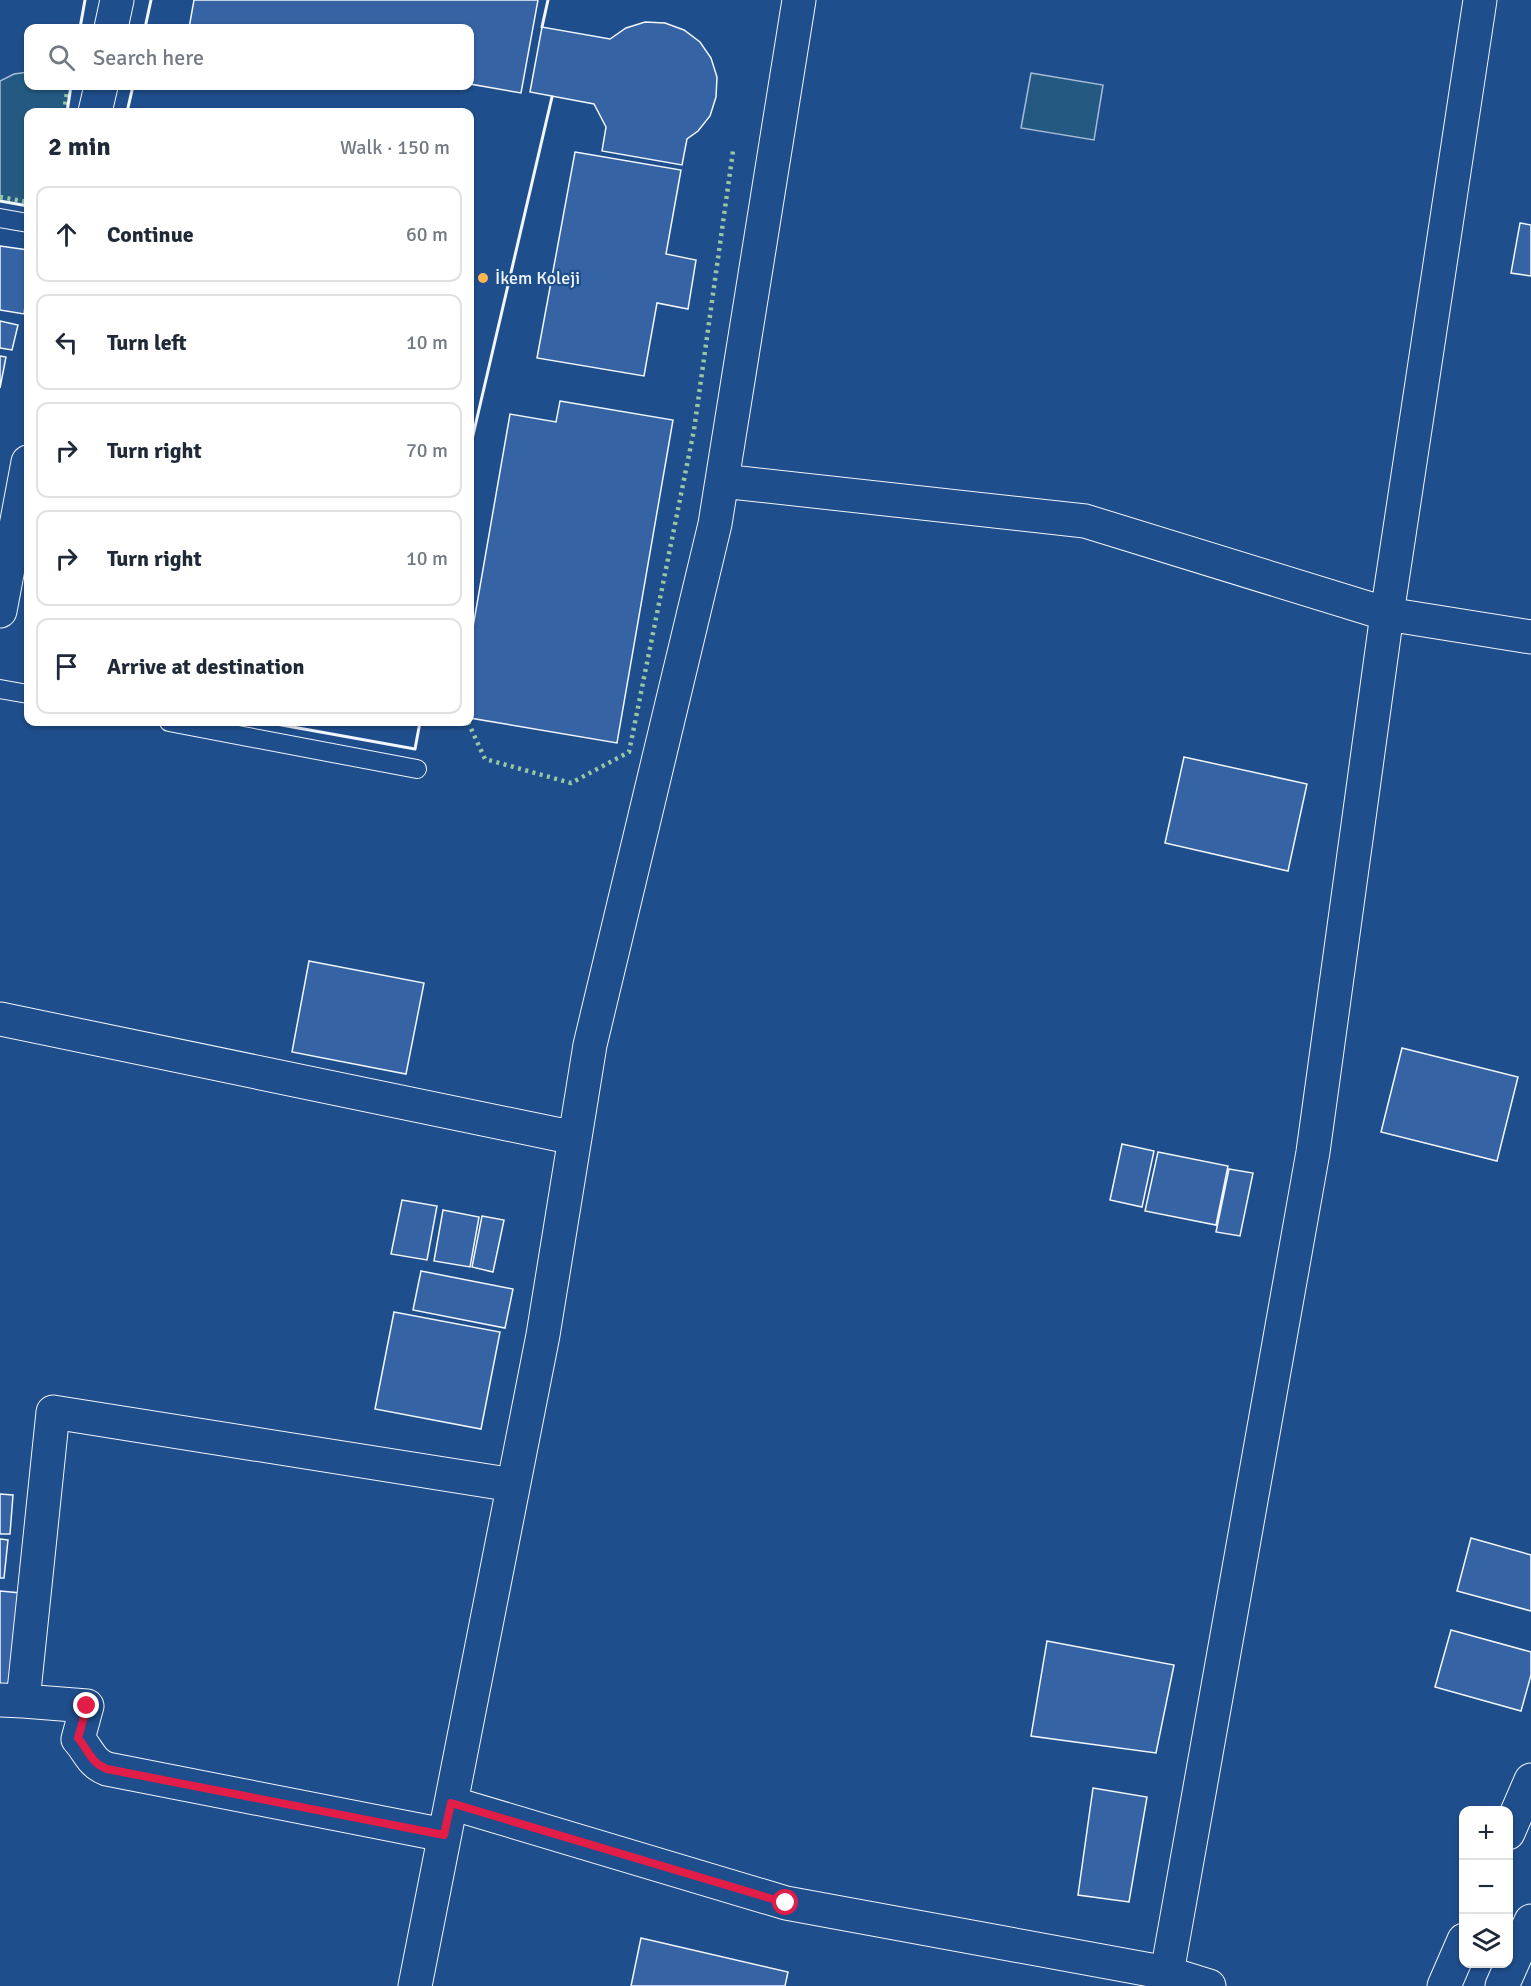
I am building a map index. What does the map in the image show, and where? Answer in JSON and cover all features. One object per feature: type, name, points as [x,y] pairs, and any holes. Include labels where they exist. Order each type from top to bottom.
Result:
[{"type":"street","points":[[112,24],[117,0]]},
{"type":"street","points":[[415,1986],[543,1335],[590,1045],[712,536],[799,0]]},
{"type":"street","points":[[1167,1973],[1313,1152],[1388,614],[1480,0]]},
{"type":"street","points":[[96,108],[99,90]]},
{"type":"street","points":[[722,481],[1085,521],[1388,614],[1531,638]]},
{"type":"street","points":[[0,611],[24,483]]},
{"type":"street","points":[[0,1019],[575,1138]]},
{"type":"street","points":[[444,1835],[107,1769],[94,1761],[78,1738],[87,1706],[12,1700],[52,1412],[513,1485]]},
{"type":"street","points":[[1513,1823],[1531,1780]]},
{"type":"street","points":[[451,1803],[786,1903],[1167,1973],[1209,1986]]},
{"type":"street","points":[[1502,1986],[1531,1922]]},
{"type":"street","points":[[1444,1986],[1459,1952]]},
{"type":"lane","points":[[0,218],[24,222]]},
{"type":"lane","points":[[0,689],[24,693]]},
{"type":"lane","points":[[190,726],[417,769]]},
{"type":"shaded area","points":[[24,73],[24,90],[70,90],[68,108],[24,108],[24,205],[0,201],[0,81],[14,74]]},
{"type":"shaded area","points":[[1031,73],[1103,85],[1094,140],[1021,128]]},
{"type":"building","points":[[194,0],[538,0],[521,93],[474,85],[474,24],[190,24]]},
{"type":"building","points":[[645,22],[665,23],[684,30],[700,42],[711,58],[717,77],[716,97],[710,116],[698,131],[687,139],[682,165],[602,151],[606,127],[594,104],[530,92],[542,27],[610,39],[626,28]]},
{"type":"building","points":[[575,152],[681,170],[666,254],[696,260],[688,309],[657,303],[644,376],[537,358]]},
{"type":"building","points":[[1520,223],[1531,225],[1531,276],[1511,273]]},
{"type":"building","points":[[0,246],[24,249],[24,314],[0,310]]},
{"type":"building","points":[[0,321],[18,325],[12,350],[0,348]]},
{"type":"building","points":[[0,356],[6,357],[0,388]]},
{"type":"building","points":[[560,401],[673,420],[617,743],[474,719],[474,621],[510,414],[556,422]]},
{"type":"building","points":[[1184,757],[1307,784],[1288,871],[1165,843]]},
{"type":"building","points":[[309,961],[424,983],[406,1074],[292,1052]]},
{"type":"building","points":[[1402,1048],[1518,1077],[1497,1161],[1381,1132]]},
{"type":"building","points":[[1122,1144],[1154,1151],[1142,1207],[1110,1200]]},
{"type":"building","points":[[1158,1152],[1228,1166],[1216,1225],[1145,1211]]},
{"type":"building","points":[[1229,1169],[1253,1173],[1240,1236],[1216,1232]]},
{"type":"building","points":[[402,1200],[437,1206],[427,1260],[391,1254]]},
{"type":"building","points":[[443,1210],[479,1217],[470,1267],[434,1261]]},
{"type":"building","points":[[482,1216],[504,1220],[493,1272],[472,1267]]},
{"type":"building","points":[[421,1271],[513,1289],[505,1328],[413,1310]]},
{"type":"building","points":[[394,1312],[500,1332],[481,1429],[375,1409]]},
{"type":"building","points":[[0,1494],[13,1495],[10,1534],[0,1534]]},
{"type":"building","points":[[1471,1538],[1531,1555],[1531,1611],[1457,1591]]},
{"type":"building","points":[[0,1539],[8,1540],[4,1578],[0,1578]]},
{"type":"building","points":[[0,1591],[21,1593],[10,1689],[0,1687]]},
{"type":"building","points":[[1451,1630],[1531,1652],[1531,1675],[1521,1711],[1435,1687]]},
{"type":"building","points":[[1047,1641],[1174,1665],[1156,1753],[1031,1736]]},
{"type":"building","points":[[1093,1788],[1147,1797],[1129,1902],[1078,1895]]},
{"type":"building","points":[[641,1938],[788,1972],[785,1986],[631,1986]]},
{"type":"hedge","points":[[65,108],[67,90]]},
{"type":"hedge","points":[[470,726],[485,759],[571,783],[629,752],[694,430],[733,151]]},
{"type":"hedge","points":[[0,197],[24,201]]},
{"type":"wall","points":[[81,24],[85,0]]},
{"type":"wall","points":[[146,24],[151,0]]},
{"type":"wall","points":[[542,27],[548,0]]},
{"type":"wall","points":[[68,108],[70,90]]},
{"type":"wall","points":[[128,108],[132,90]]},
{"type":"wall","points":[[474,431],[552,97]]},
{"type":"wall","points":[[0,201],[24,205]]},
{"type":"wall","points":[[287,726],[415,749],[419,726]]},
{"type":"place","name":"İkem Koleji","points":[[483,278]]},
{"type":"route","points":[[87,1706],[78,1738],[98,1766],[107,1769],[444,1835],[451,1803],[786,1903]]}]
